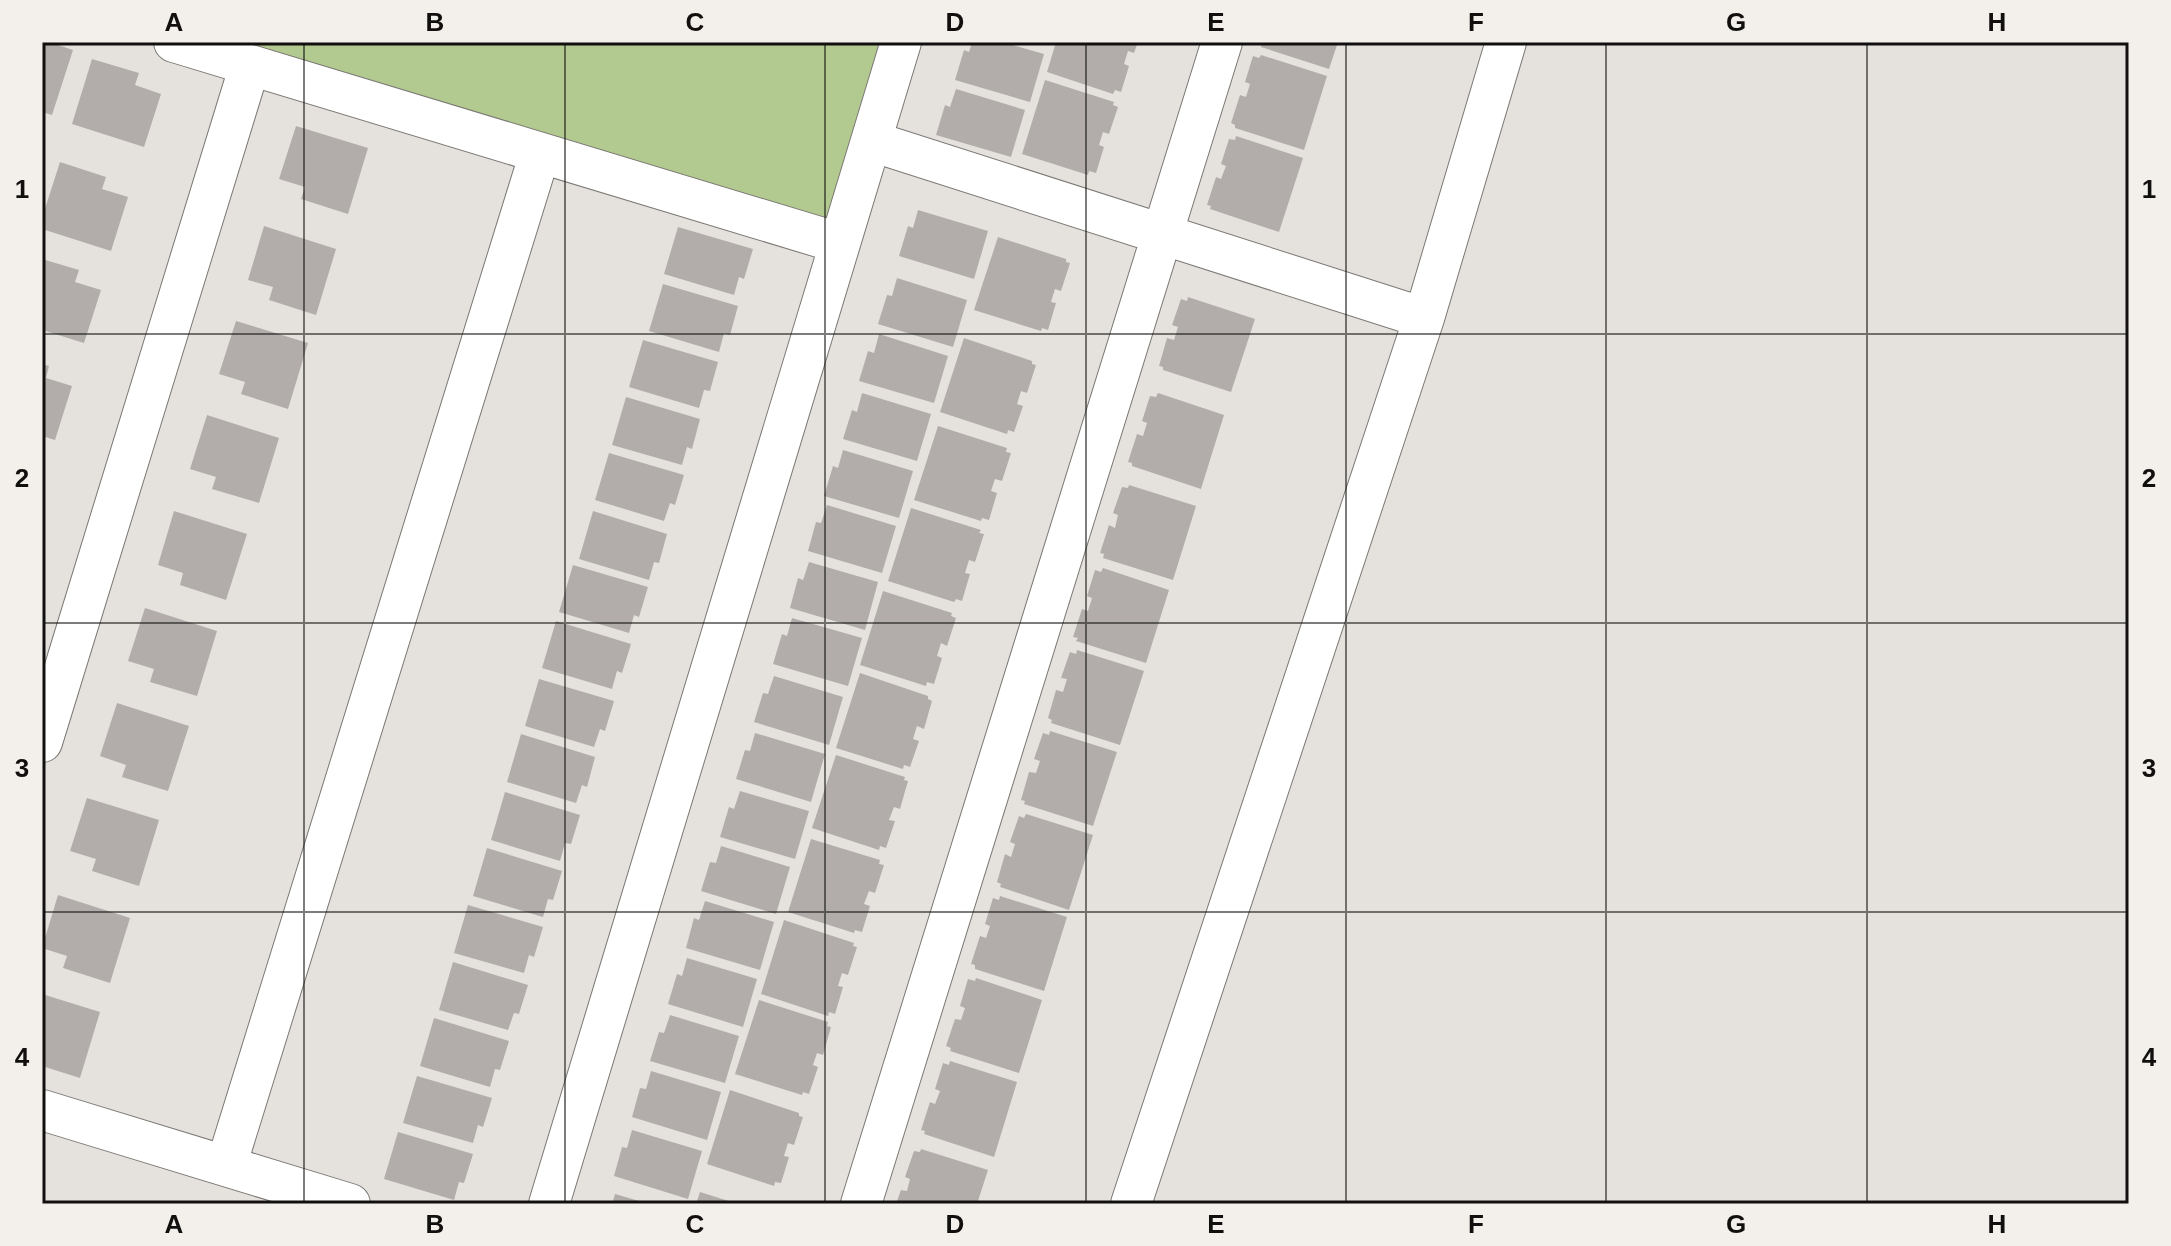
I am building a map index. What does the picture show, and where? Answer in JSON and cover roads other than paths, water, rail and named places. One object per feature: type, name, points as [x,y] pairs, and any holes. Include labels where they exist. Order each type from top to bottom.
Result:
[{"type":"street","points":[[174,42],[839,243]]},
{"type":"street","points":[[549,1204],[901,42]]},
{"type":"street","points":[[861,1204],[1222,42]]},
{"type":"street","points":[[1131,1204],[1424,318],[1506,42]]},
{"type":"street","points":[[42,742],[250,65]]},
{"type":"street","points":[[871,141],[1424,318]]},
{"type":"street","points":[[226,1166],[540,153]]},
{"type":"street","points":[[42,1110],[350,1204]]}]
